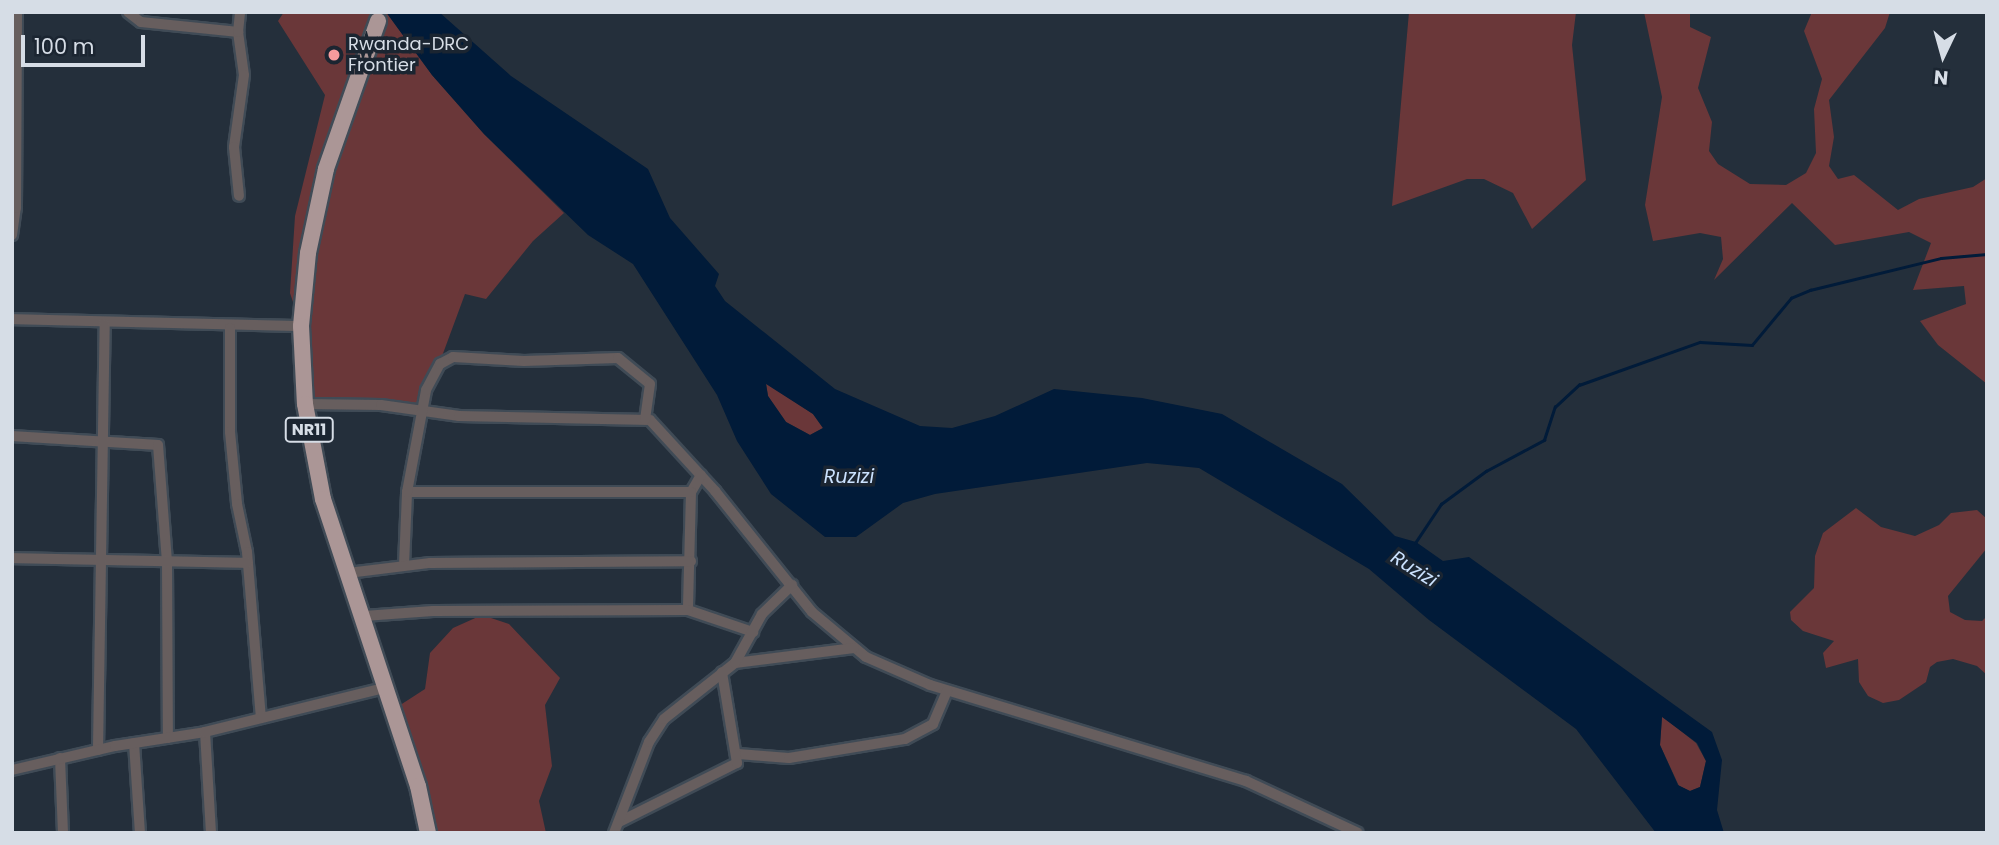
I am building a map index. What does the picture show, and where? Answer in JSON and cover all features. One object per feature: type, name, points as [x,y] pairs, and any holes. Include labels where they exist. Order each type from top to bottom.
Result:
[{"type":"highway","name":"NR11","points":[[378,20],[326,169],[308,253],[301,326],[305,404],[323,499],[418,786],[428,833]]},
{"type":"street","points":[[12,235],[16,208],[17,12]]},
{"type":"street","points":[[128,12],[141,22],[237,32]]},
{"type":"street","points":[[239,196],[234,147],[244,75],[237,32],[240,12]]},
{"type":"street","points":[[12,319],[230,328],[301,326]]},
{"type":"street","points":[[98,750],[105,324]]},
{"type":"street","points":[[230,328],[230,432],[248,563],[261,717]]},
{"type":"street","points":[[404,565],[407,492],[421,412],[440,364],[453,357],[524,361],[618,358],[650,384],[645,420]]},
{"type":"street","points":[[305,404],[381,405],[421,412],[645,420],[664,432],[813,612],[853,648],[890,670],[947,691],[1246,781],[1358,833]]},
{"type":"street","points":[[12,436],[158,445],[167,563],[169,738]]},
{"type":"street","points":[[688,610],[691,492],[701,475]]},
{"type":"street","points":[[407,492],[691,492]]},
{"type":"street","points":[[12,558],[248,563]]},
{"type":"street","points":[[348,573],[404,565],[691,561]]},
{"type":"street","points":[[614,833],[649,742],[664,719],[735,663],[762,614],[792,586]]},
{"type":"street","points":[[363,616],[445,611],[688,610],[753,632]]},
{"type":"street","points":[[735,663],[853,648]]},
{"type":"street","points":[[619,822],[733,767],[738,754],[722,672]]},
{"type":"street","points":[[12,770],[98,750],[205,732],[384,688]]},
{"type":"street","points":[[738,754],[789,758],[905,739],[933,724],[947,691]]},
{"type":"street","points":[[205,732],[211,833]]},
{"type":"street","points":[[134,743],[140,833]]},
{"type":"street","points":[[60,758],[63,833]]},
{"type":"shaded area","points":[[284,12],[386,12],[432,75],[484,134],[564,213],[533,241],[486,299],[465,294],[421,413],[305,404],[301,326],[290,293],[295,216],[325,95],[278,21]]},
{"type":"shaded area","points":[[1409,12],[1576,12],[1572,45],[1586,180],[1532,229],[1513,193],[1484,179],[1467,179],[1392,206]]},
{"type":"shaded area","points":[[1644,12],[1690,12],[1690,27],[1711,37],[1698,88],[1712,122],[1709,151],[1718,164],[1750,184],[1786,185],[1806,173],[1816,153],[1814,109],[1822,79],[1804,31],[1812,12],[1890,12],[1885,28],[1829,100],[1834,137],[1829,166],[1838,179],[1854,175],[1898,210],[1919,199],[1973,187],[1987,178],[1987,384],[1938,345],[1920,321],[1966,304],[1964,286],[1913,290],[1931,243],[1909,232],[1835,245],[1792,203],[1714,280],[1723,259],[1721,237],[1700,233],[1653,241],[1645,205],[1662,97]]},
{"type":"shaded area","points":[[766,383],[813,414],[823,428],[810,435],[786,422],[768,396]]},
{"type":"shaded area","points":[[1856,508],[1881,527],[1915,536],[1939,525],[1951,513],[1977,510],[1987,519],[1987,548],[1948,596],[1950,612],[1965,620],[1982,621],[1987,616],[1987,675],[1977,666],[1953,659],[1937,662],[1930,667],[1926,682],[1899,700],[1883,703],[1868,696],[1859,682],[1858,659],[1826,668],[1823,653],[1834,641],[1803,631],[1791,620],[1790,612],[1814,588],[1815,556],[1823,533]]},
{"type":"shaded area","points":[[482,615],[509,624],[560,678],[545,705],[552,766],[539,801],[546,833],[428,833],[391,711],[425,689],[430,653],[453,628]]},
{"type":"shaded area","points":[[1662,716],[1696,743],[1706,761],[1700,787],[1690,791],[1679,786],[1660,745]]},
{"type":"water","name":"Ruzizi","points":[[386,12],[439,12],[511,76],[648,169],[670,218],[719,274],[715,286],[725,301],[835,389],[920,426],[952,428],[995,416],[1054,389],[1142,398],[1222,414],[1342,484],[1395,536],[1416,542],[1443,561],[1469,557],[1712,732],[1722,760],[1717,810],[1724,833],[1656,833],[1576,729],[1429,620],[1369,569],[1199,468],[1147,463],[935,494],[903,503],[856,537],[825,537],[771,494],[737,441],[717,395],[633,264],[588,235],[484,134],[432,75]],"holes":[[[766,384],[813,414],[823,428],[810,435],[786,422],[768,396]],[[1662,717],[1697,743],[1706,761],[1700,787],[1690,791],[1678,785],[1660,745]]]},
{"type":"waterway","points":[[1415,543],[1441,504],[1486,471],[1544,440],[1555,407],[1579,385],[1700,342],[1752,345],[1791,298],[1810,290],[1941,258],[1987,254]]},
{"type":"place","name":"Rwanda-DRC Frontier","points":[[334,55]]}]
